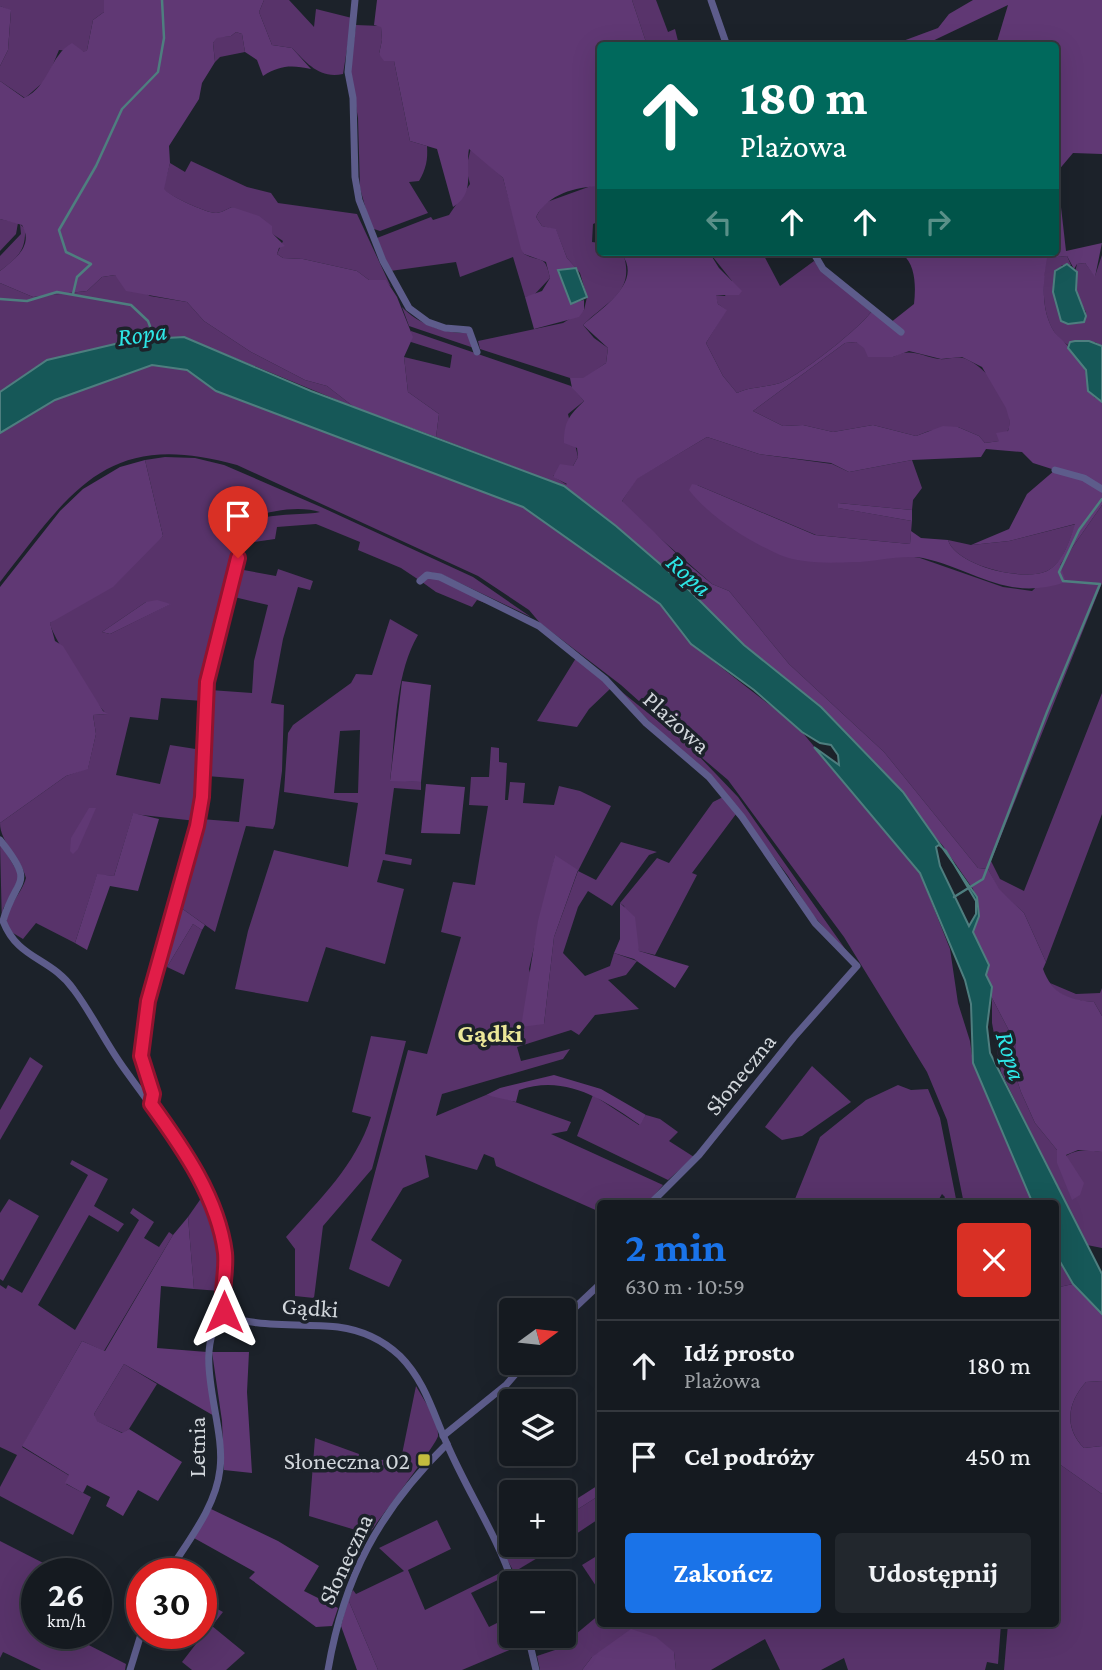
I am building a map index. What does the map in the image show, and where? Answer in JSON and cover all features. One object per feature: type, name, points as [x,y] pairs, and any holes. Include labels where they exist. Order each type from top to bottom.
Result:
[{"type":"street","points":[[355,0],[348,72],[354,98],[355,177],[359,200],[383,261],[409,308],[428,322],[445,328],[469,330],[477,352]]},
{"type":"street","points":[[711,0],[726,42]]},
{"type":"street","points":[[815,256],[823,269],[901,332]]},
{"type":"street","points":[[1055,470],[1084,478],[1101,488]]},
{"type":"street","points":[[151,1104],[153,1094],[141,1056],[148,1001],[197,826],[202,797],[207,682],[238,558]]},
{"type":"street","name":"Plażowa","points":[[420,581],[430,574],[440,577],[539,626],[605,679],[646,723],[709,777],[742,817],[816,923],[857,966]]},
{"type":"street","points":[[0,840],[22,871],[23,881],[3,921],[13,944],[65,978],[115,1056],[193,1164],[225,1255],[224,1312]]},
{"type":"street","name":"Słoneczna","points":[[654,1200],[699,1156],[794,1037],[857,966]]},
{"type":"street","points":[[576,1307],[597,1287]]},
{"type":"street","name":"Gądki","points":[[224,1312],[239,1321],[253,1323],[292,1322],[344,1328],[385,1343],[412,1369],[430,1401],[443,1436],[507,1571]]},
{"type":"street","name":"Letnia","points":[[177,1558],[207,1509],[217,1484],[221,1443],[210,1358],[218,1320],[224,1312]]},
{"type":"street","points":[[443,1436],[514,1376]]},
{"type":"street","name":"Słoneczna","points":[[328,1670],[335,1628],[352,1579],[371,1538],[409,1481],[447,1444]]},
{"type":"street","points":[[531,1648],[536,1670]]},
{"type":"street","points":[[130,1670],[136,1649]]},
{"type":"shaded area","points":[[0,0],[104,0],[104,12],[93,20],[87,50],[59,50],[47,79],[25,98],[0,81],[0,66],[8,50],[11,11],[0,6]]},
{"type":"shaded area","points":[[104,0],[264,0],[259,12],[272,45],[292,48],[311,69],[286,67],[263,76],[257,60],[245,52],[242,34],[236,32],[231,36],[217,38],[213,43],[215,62],[202,83],[199,99],[169,146],[170,163],[164,189],[180,200],[211,212],[216,213],[232,207],[259,216],[272,226],[272,233],[285,246],[279,248],[277,254],[283,258],[303,259],[357,271],[369,280],[386,280],[397,297],[413,337],[404,357],[408,392],[439,414],[436,437],[354,407],[327,386],[305,380],[251,352],[204,321],[187,302],[126,291],[115,275],[102,277],[87,291],[33,297],[0,283],[0,271],[21,251],[26,239],[22,225],[0,219],[0,81],[24,98],[33,93],[64,49],[72,43],[84,52],[87,50],[93,20],[104,12]]},
{"type":"shaded area","points":[[264,0],[289,0],[314,27],[316,9],[352,18],[343,74],[320,72],[292,48],[272,45],[259,12]]},
{"type":"shaded area","points":[[377,0],[632,0],[646,42],[597,42],[597,186],[581,188],[555,197],[536,217],[542,226],[556,229],[567,258],[576,268],[559,270],[571,303],[584,300],[584,310],[579,317],[534,329],[525,297],[542,291],[550,278],[546,262],[524,254],[521,249],[503,178],[469,149],[467,189],[465,195],[453,207],[437,149],[410,141],[394,61],[384,61],[379,54],[381,27],[374,25]]},
{"type":"shaded area","points":[[632,0],[656,0],[668,32],[675,29],[678,42],[646,42]]},
{"type":"shaded area","points":[[973,0],[1102,0],[1102,154],[1073,153],[1059,170],[1059,42],[997,42],[1008,5],[930,42],[900,42],[938,28],[949,14]]},
{"type":"shaded area","points":[[0,6],[11,10],[8,50],[0,66]]},
{"type":"shaded area","points":[[356,25],[381,26],[379,54],[394,61],[410,141],[427,146],[426,164],[419,181],[409,182],[428,213],[380,231],[371,228],[360,188],[358,118],[350,70]]},
{"type":"shaded area","points":[[236,32],[242,34],[245,52],[220,57],[215,62],[213,43],[217,37],[231,36]]},
{"type":"shaded area","points":[[471,148],[503,178],[524,254],[542,260],[546,265],[550,278],[533,296],[525,297],[513,257],[460,277],[456,262],[390,271],[377,238],[431,217],[433,220],[449,215],[470,184],[466,168]]},
{"type":"shaded area","points":[[191,161],[247,187],[271,193],[278,203],[357,214],[391,287],[385,280],[369,280],[357,271],[303,259],[283,258],[277,254],[283,241],[232,207],[216,213],[211,212],[188,204],[163,189],[170,163],[185,172]]},
{"type":"shaded area","points":[[597,186],[597,222],[593,224],[592,242],[597,243],[597,256],[624,256],[626,266],[623,286],[610,302],[583,325],[594,338],[608,348],[606,363],[583,379],[570,378],[480,349],[478,341],[563,323],[584,310],[587,297],[580,273],[567,258],[556,230],[542,226],[536,217],[544,203]]},
{"type":"shaded area","points":[[1059,190],[1066,251],[1102,243],[1095,277],[1085,263],[1077,264],[1074,269],[1067,256],[1047,258],[1044,285],[1048,320],[1057,335],[1081,362],[1094,397],[1102,402],[1102,505],[1060,565],[1066,582],[1045,587],[1009,586],[942,563],[915,557],[836,563],[788,558],[755,543],[730,527],[708,510],[689,490],[692,484],[697,485],[815,535],[910,544],[911,531],[921,538],[948,540],[954,549],[977,564],[1008,573],[1036,574],[1047,571],[1057,562],[1075,524],[1009,541],[971,545],[1009,529],[1027,494],[1055,470],[1033,463],[1022,452],[986,449],[981,457],[912,460],[849,472],[831,463],[759,454],[707,437],[637,479],[622,501],[683,560],[712,584],[729,591],[789,664],[884,752],[978,868],[988,869],[999,889],[1024,913],[1046,962],[1043,969],[1056,990],[1077,1000],[1094,1002],[1102,1016],[1102,1152],[1078,1150],[1066,1155],[1084,1183],[1080,1195],[1072,1200],[1057,1163],[1057,1150],[1035,1123],[1015,1074],[1016,1044],[992,998],[986,975],[989,965],[973,932],[979,912],[973,889],[943,846],[873,762],[821,707],[744,645],[681,582],[564,486],[567,484],[553,477],[560,464],[573,466],[578,457],[577,448],[564,443],[568,419],[584,401],[572,388],[570,378],[583,378],[606,363],[608,348],[583,325],[610,302],[625,283],[628,273],[622,256],[712,256],[719,268],[742,291],[739,295],[716,295],[718,304],[727,310],[706,343],[723,376],[737,393],[789,379],[842,340],[871,312],[890,323],[914,304],[915,283],[912,269],[905,257],[1059,256]],"holes":[[[856,342],[864,348],[868,357],[893,357],[909,351],[941,359],[962,357],[982,367],[1006,408],[1010,422],[1008,431],[996,433],[999,441],[985,443],[979,436],[958,427],[943,426],[916,436],[873,425],[833,432],[803,425],[783,426],[753,411],[845,343]]]},
{"type":"shaded area","points":[[0,219],[18,223],[16,234],[0,251]]},
{"type":"shaded area","points":[[20,224],[25,229],[22,249],[16,258],[0,271],[0,256],[21,234]]},
{"type":"shaded area","points":[[1102,255],[1102,346],[1095,342],[1070,342],[1068,345],[1052,329],[1048,318],[1044,294],[1046,258],[1067,256],[1071,265],[1062,265],[1054,287],[1057,301],[1068,324],[1080,323],[1086,312],[1076,288],[1077,264],[1085,263],[1095,276]]},
{"type":"shaded area","points":[[712,256],[764,256],[780,286],[814,261],[871,312],[842,340],[789,379],[737,393],[723,376],[706,343],[726,310],[718,304],[715,295],[725,296],[732,281]]},
{"type":"shaded area","points":[[1067,264],[1077,272],[1076,290],[1086,316],[1084,322],[1068,324],[1061,321],[1053,292],[1055,271]]},
{"type":"shaded area","points":[[576,268],[587,297],[571,304],[558,270]]},
{"type":"shaded area","points":[[115,275],[150,296],[187,302],[204,321],[251,352],[305,380],[327,386],[354,407],[184,337],[47,360],[0,392],[0,283],[33,297],[87,291],[102,277]]},
{"type":"shaded area","points":[[402,307],[432,327],[468,333],[474,348],[409,326]]},
{"type":"shaded area","points":[[411,331],[571,386],[584,401],[568,414],[578,457],[573,466],[553,476],[567,485],[436,437],[439,414],[408,392],[404,357],[450,368],[452,355],[411,342]]},
{"type":"shaded area","points":[[184,337],[311,391],[564,486],[616,526],[681,582],[744,645],[821,707],[903,792],[942,848],[939,845],[936,847],[940,866],[969,926],[976,914],[976,901],[954,865],[977,897],[979,916],[973,932],[989,965],[986,975],[992,987],[987,1027],[990,1053],[1102,1274],[1102,1314],[1073,1284],[1059,1260],[1059,1200],[1031,1200],[973,1063],[971,1004],[965,980],[920,873],[814,747],[839,765],[838,755],[831,745],[820,743],[802,732],[754,690],[691,644],[660,604],[523,507],[216,391],[187,370],[152,365],[55,400],[0,433],[0,392],[47,360],[132,340]]},
{"type":"shaded area","points":[[1089,341],[1102,346],[1102,402],[1088,391],[1086,370],[1068,348],[1070,342]]},
{"type":"shaded area","points":[[856,342],[893,357],[910,352],[939,359],[963,358],[974,363],[1002,394],[1009,413],[1010,425],[1007,432],[1000,441],[985,443],[979,436],[958,427],[929,431],[916,436],[873,425],[833,432],[803,425],[783,426],[753,411],[845,343]]},
{"type":"shaded area","points":[[152,365],[187,370],[216,391],[523,507],[660,604],[691,644],[797,726],[920,873],[950,949],[958,1003],[970,1041],[973,1063],[1031,1200],[963,1200],[947,1120],[927,1072],[844,937],[728,780],[694,751],[738,797],[853,960],[812,914],[788,876],[738,809],[612,684],[689,746],[621,685],[540,623],[529,610],[478,576],[237,465],[192,456],[155,455],[124,462],[97,475],[72,495],[0,582],[0,433],[55,400]]},
{"type":"shaded area","points":[[707,437],[759,454],[832,464],[849,472],[912,460],[922,488],[913,500],[912,510],[838,503],[839,508],[912,521],[910,544],[816,535],[697,485],[728,525],[920,558],[1003,587],[1032,591],[1060,565],[1102,505],[1102,583],[991,861],[1000,879],[1024,891],[1102,693],[1102,814],[1046,962],[1024,913],[998,889],[988,869],[978,868],[884,752],[789,664],[729,591],[712,584],[627,509],[622,501],[636,479]]},
{"type":"shaded area","points":[[165,457],[195,458],[224,465],[473,577],[531,617],[443,575],[429,572],[419,580],[401,568],[358,550],[360,542],[316,524],[277,527],[275,539],[246,543],[242,559],[239,559],[241,534],[246,525],[266,517],[320,512],[280,510],[242,523],[237,554],[209,663],[203,701],[161,698],[158,720],[130,717],[116,775],[160,784],[170,745],[202,750],[196,821],[133,814],[114,876],[97,875],[75,943],[36,923],[23,939],[8,930],[7,923],[10,910],[26,878],[20,863],[3,837],[0,823],[66,776],[88,768],[96,734],[93,715],[107,714],[75,670],[50,623],[163,536],[145,460]],"holes":[[[146,602],[170,604],[110,634],[102,632]]]},
{"type":"shaded area","points":[[145,460],[163,536],[113,587],[50,623],[55,641],[63,646],[103,711],[108,714],[93,715],[96,734],[88,769],[66,776],[0,823],[0,587],[60,511],[83,489],[120,467]]},
{"type":"shaded area","points":[[838,503],[912,510],[912,521],[838,508]]},
{"type":"shaded area","points":[[1076,524],[1058,563],[1037,574],[1008,573],[977,564],[954,549],[948,540],[971,545],[1009,541]]},
{"type":"shaded area","points":[[238,569],[276,576],[278,569],[313,581],[310,590],[298,587],[283,639],[271,703],[284,705],[282,771],[275,824],[273,829],[246,826],[215,932],[177,905],[201,819],[239,822],[244,779],[207,776],[210,690],[252,693],[254,661],[268,605],[230,596]]},
{"type":"shaded area","points":[[432,576],[491,605],[477,600],[472,607],[436,592],[422,582]]},
{"type":"shaded area","points":[[157,600],[171,604],[110,634],[102,632],[146,602]]},
{"type":"shaded area","points":[[390,619],[418,635],[404,668],[400,687],[390,780],[421,782],[421,790],[394,788],[385,854],[412,859],[411,865],[383,860],[377,882],[404,889],[385,964],[326,947],[308,1002],[235,989],[248,931],[274,850],[348,867],[358,803],[284,792],[288,733],[293,725],[351,683],[356,674],[372,675]],"holes":[[[360,730],[358,793],[334,793],[340,731]]]},
{"type":"shaded area","points":[[576,658],[611,688],[589,709],[577,727],[537,721]]},
{"type":"shaded area","points":[[402,681],[431,685],[421,782],[390,781]]},
{"type":"shaded area","points":[[491,747],[499,748],[499,762],[507,763],[505,800],[508,800],[510,782],[525,783],[523,803],[554,805],[559,786],[580,791],[611,806],[578,871],[596,880],[621,842],[657,852],[649,855],[612,906],[588,891],[578,907],[563,953],[585,976],[610,966],[614,953],[637,961],[626,975],[608,980],[639,1009],[595,1015],[579,1035],[571,1030],[517,1047],[521,1061],[570,1049],[563,1059],[442,1094],[436,1116],[486,1095],[498,1096],[571,1122],[567,1131],[551,1134],[663,1185],[650,1200],[597,1200],[597,1211],[496,1166],[494,1158],[484,1154],[477,1170],[425,1155],[429,1177],[403,1188],[371,1240],[402,1260],[389,1287],[349,1269],[408,1050],[427,1054],[461,937],[441,932],[453,882],[475,885],[488,806],[469,805],[471,777],[489,777]],"holes":[[[555,856],[578,871],[554,937],[544,1024],[529,969]]]},
{"type":"shaded area","points":[[426,784],[465,787],[460,834],[421,833]]},
{"type":"shaded area","points":[[723,797],[736,814],[692,873],[697,875],[655,955],[639,951],[624,906],[620,903],[657,858],[669,863],[713,802]]},
{"type":"shaded area","points":[[89,808],[96,808],[78,849],[73,854],[70,851],[71,838]]},
{"type":"shaded area","points":[[133,813],[159,819],[138,891],[110,886],[87,950],[75,943],[97,874],[114,876]]},
{"type":"shaded area","points":[[0,843],[20,876],[3,909],[2,927]]},
{"type":"shaded area","points":[[555,855],[578,870],[554,937],[544,1024],[521,1027],[538,921]]},
{"type":"shaded area","points":[[620,903],[635,917],[639,951],[689,966],[675,988],[634,959],[614,953],[620,939]]},
{"type":"shaded area","points":[[177,905],[205,925],[202,930],[193,924],[167,967],[158,964]]},
{"type":"shaded area","points":[[193,924],[202,930],[184,975],[167,967]]},
{"type":"shaded area","points":[[1050,983],[1076,994],[1100,993],[1102,988],[1102,1016],[1094,1002],[1069,998],[1059,993]]},
{"type":"shaded area","points":[[992,998],[1016,1044],[1015,1074],[1021,1092],[1035,1123],[1057,1150],[1057,1163],[1078,1151],[1102,1152],[1102,1248],[1087,1245],[1001,1072],[992,1023]]},
{"type":"shaded area","points":[[371,1036],[406,1041],[372,1169],[323,1226],[314,1298],[295,1296],[295,1249],[286,1237],[335,1181],[364,1135],[371,1117],[352,1112]]},
{"type":"shaded area","points":[[30,1057],[43,1066],[0,1140],[0,1110]]},
{"type":"shaded area","points":[[812,1066],[851,1102],[802,1136],[782,1140],[765,1127]]},
{"type":"shaded area","points":[[554,1075],[601,1089],[646,1115],[640,1125],[598,1098],[568,1087],[552,1085],[519,1090],[516,1102],[486,1095],[500,1088]]},
{"type":"shaded area","points":[[898,1085],[911,1090],[928,1089],[940,1118],[956,1200],[943,1200],[945,1197],[942,1194],[938,1200],[795,1200],[820,1137],[866,1100]]},
{"type":"shaded area","points":[[593,1095],[639,1125],[646,1115],[660,1119],[678,1132],[669,1141],[694,1157],[668,1180],[577,1136]]},
{"type":"shaded area","points":[[72,1160],[108,1179],[94,1206],[124,1224],[118,1232],[89,1215],[38,1305],[75,1330],[139,1220],[130,1213],[133,1208],[154,1222],[144,1238],[159,1247],[169,1232],[173,1235],[104,1351],[82,1341],[22,1447],[70,1476],[66,1484],[91,1497],[73,1535],[0,1496],[0,1487],[17,1455],[0,1447],[0,1285],[6,1289],[8,1285],[22,1293],[88,1175],[70,1164]]},
{"type":"shaded area","points":[[202,1197],[220,1248],[220,1291],[194,1289],[188,1217]]},
{"type":"shaded area","points":[[9,1199],[39,1216],[3,1281],[0,1279],[0,1213]]},
{"type":"shaded area","points":[[188,1217],[194,1289],[161,1286],[157,1348],[207,1352],[216,1417],[124,1364],[94,1414],[97,1421],[122,1433],[129,1429],[182,1462],[158,1501],[138,1490],[123,1516],[106,1506],[110,1497],[87,1485],[83,1493],[65,1483],[69,1475],[22,1446],[82,1341],[105,1351],[173,1235]]},
{"type":"shaded area","points":[[1059,1260],[1073,1284],[1059,1287]]},
{"type":"shaded area","points":[[1073,1284],[1102,1314],[1102,1381],[1086,1382],[1075,1398],[1070,1415],[1073,1432],[1084,1448],[1102,1446],[1102,1494],[1059,1464],[1059,1287]]},
{"type":"shaded area","points":[[212,1352],[249,1352],[247,1392],[252,1473],[224,1470],[222,1421]]},
{"type":"shaded area","points":[[124,1364],[157,1384],[129,1429],[123,1433],[96,1421],[94,1414]]},
{"type":"shaded area","points":[[1102,1381],[1102,1446],[1084,1448],[1073,1432],[1070,1415],[1072,1407],[1086,1382]]},
{"type":"shaded area","points":[[416,1386],[433,1417],[438,1436],[369,1534],[309,1516],[315,1438],[359,1454],[358,1461],[401,1459]]},
{"type":"shaded area","points":[[1059,1464],[1102,1494],[1102,1670],[1004,1670],[1008,1627],[1059,1627]]},
{"type":"shaded area","points":[[597,1486],[597,1497],[576,1510],[576,1499]]},
{"type":"shaded area","points":[[597,1497],[597,1520],[576,1534],[576,1510]]},
{"type":"shaded area","points":[[211,1509],[278,1541],[319,1566],[304,1591],[338,1608],[332,1626],[316,1627],[249,1578],[255,1572],[194,1538]]},
{"type":"shaded area","points":[[437,1520],[451,1549],[408,1570],[425,1610],[499,1573],[499,1579],[471,1593],[489,1627],[499,1622],[499,1648],[514,1648],[462,1670],[378,1670],[348,1599],[353,1590],[356,1594],[404,1571],[379,1548]]},
{"type":"shaded area","points":[[0,1541],[33,1558],[21,1558],[21,1649],[96,1649],[126,1664],[125,1670],[41,1670],[3,1652],[0,1658]]},
{"type":"shaded area","points":[[597,1556],[597,1588],[582,1565]]},
{"type":"shaded area","points":[[506,1557],[539,1557],[516,1571]]},
{"type":"shaded area","points":[[348,1599],[378,1670],[357,1670],[341,1626]]},
{"type":"shaded area","points":[[217,1609],[223,1612],[217,1620]]},
{"type":"shaded area","points":[[597,1616],[597,1627],[1001,1627],[998,1664],[987,1662],[985,1670],[848,1670],[844,1658],[821,1670],[780,1670],[765,1639],[711,1670],[676,1670],[674,1652],[592,1657],[582,1670],[540,1670],[537,1656],[559,1648],[576,1648],[576,1634]]},
{"type":"shaded area","points":[[631,1629],[656,1637],[674,1652],[676,1670],[582,1670],[592,1657]]},
{"type":"shaded area","points":[[217,1630],[245,1653],[226,1670],[192,1670],[182,1662],[192,1649],[217,1649]]},
{"type":"waterway","points":[[73,294],[77,277],[91,264],[66,252],[59,230],[96,166],[122,109],[158,72],[164,38],[162,0]]},
{"type":"waterway","name":"Ropa","points":[[0,299],[27,301],[57,292],[131,305],[148,321],[156,342]]},
{"type":"waterway","points":[[954,897],[983,879],[1100,584],[1063,581],[1059,572],[1079,530],[1102,499]]},
{"type":"place","name":"Słoneczna 02","points":[[424,1460]]},
{"type":"district","name":"Gądki","points":[[490,1033]]},
{"type":"route","points":[[224,1312],[225,1255],[221,1238],[193,1164],[151,1104],[153,1094],[141,1065],[141,1056],[155,965],[197,826],[202,797],[207,682],[220,619],[238,558]]}]
